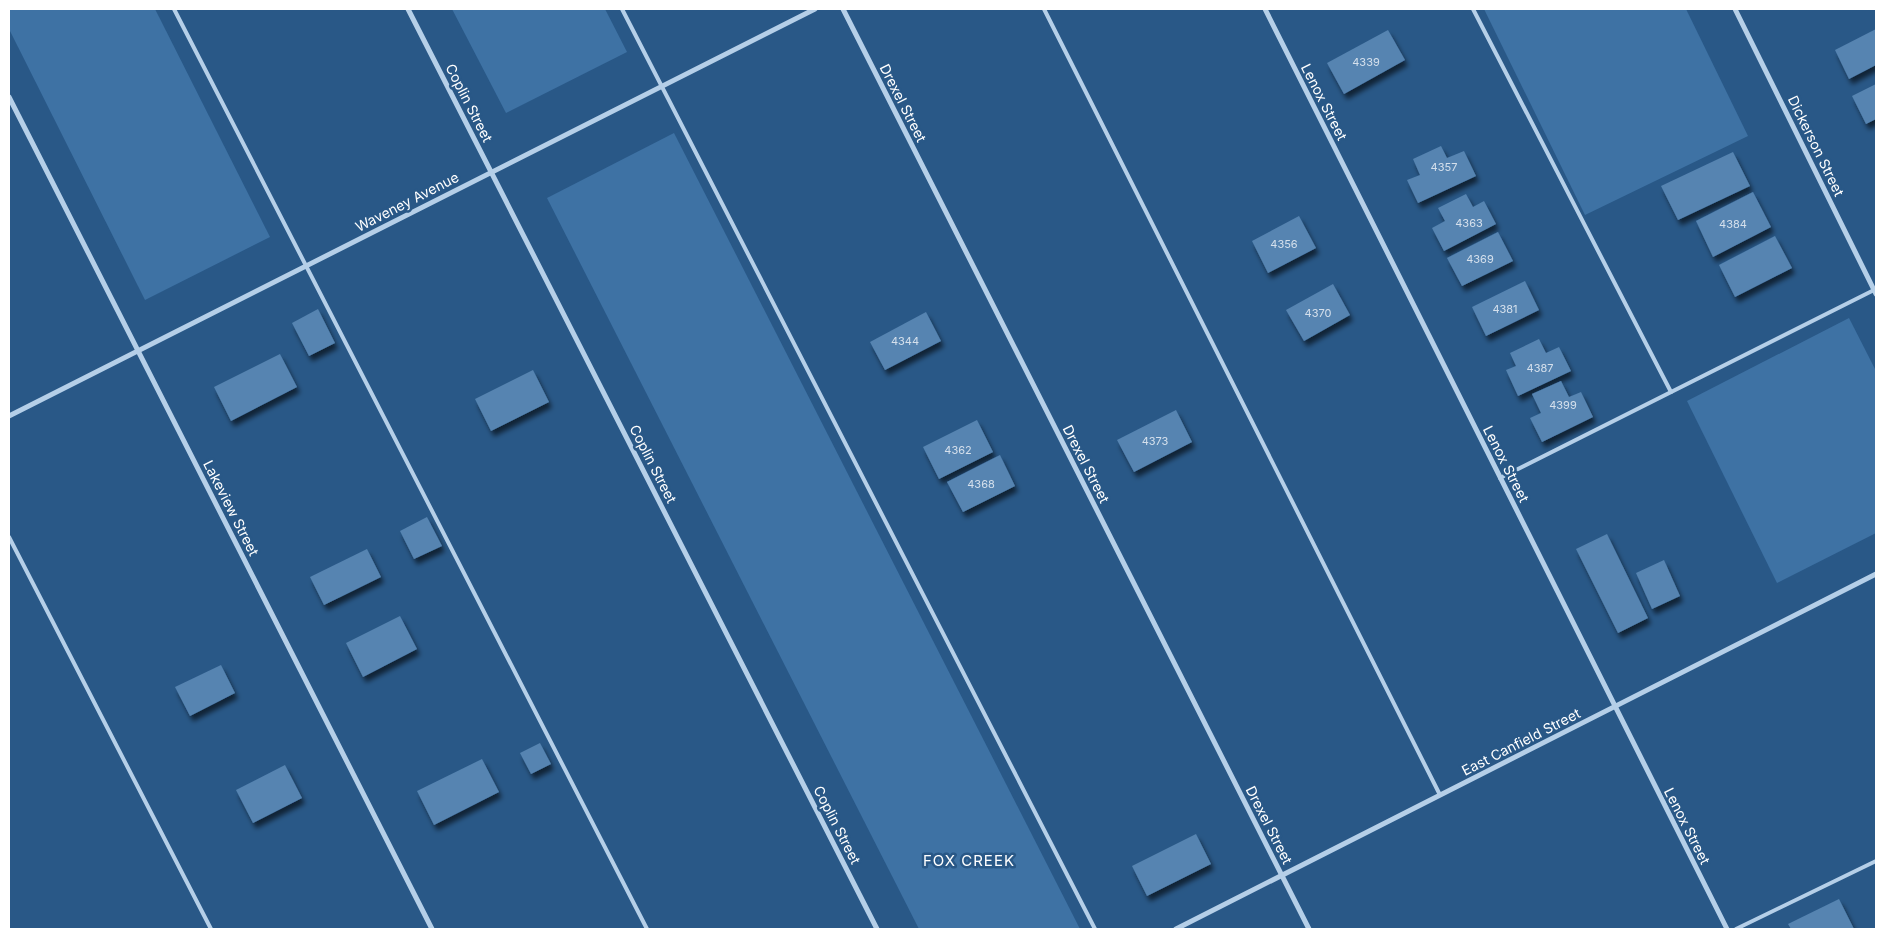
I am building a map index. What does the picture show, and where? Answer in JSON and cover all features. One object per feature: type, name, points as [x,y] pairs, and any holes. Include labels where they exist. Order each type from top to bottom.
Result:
[{"type":"street","name":"Coplin Street","points":[[408,9],[877,929]]},
{"type":"street","name":"Waveney Avenue","points":[[9,416],[815,9]]},
{"type":"street","name":"Drexel Street","points":[[843,9],[1309,929]]},
{"type":"street","name":"Lenox Street","points":[[1265,9],[1727,929]]},
{"type":"street","name":"Dickerson Street","points":[[1735,9],[1876,291]]},
{"type":"street","name":"Lakeview Street","points":[[9,97],[432,929]]},
{"type":"street","name":"East Canfield Street","points":[[1176,929],[1876,574]]},
{"type":"lane","points":[[174,9],[648,929]]},
{"type":"lane","points":[[622,9],[1095,929]]},
{"type":"lane","points":[[1044,9],[1440,795]]},
{"type":"lane","points":[[1473,9],[1671,392]]},
{"type":"lane","points":[[1500,478],[1876,291]]},
{"type":"lane","points":[[9,536],[211,929]]},
{"type":"lane","points":[[1736,929],[1876,861]]},
{"type":"shaded area","points":[[9,9],[155,9],[270,237],[145,300],[9,29]]},
{"type":"shaded area","points":[[452,9],[605,9],[627,52],[506,113]]},
{"type":"shaded area","points":[[1484,9],[1686,9],[1748,136],[1585,215]]},
{"type":"shaded area","points":[[674,133],[1080,929],[919,929],[547,198]]},
{"type":"shaded area","points":[[1849,318],[1876,371],[1876,533],[1777,583],[1687,401]]},
{"type":"building","points":[[1876,29],[1876,65],[1849,79],[1835,50]]},
{"type":"building","points":[[1388,30],[1405,60],[1344,94],[1327,63]]},
{"type":"building","points":[[1876,84],[1876,119],[1866,124],[1852,96]]},
{"type":"building","points":[[1441,146],[1447,158],[1464,151],[1476,176],[1418,203],[1407,180],[1420,175],[1413,159]]},
{"type":"building","points":[[1733,152],[1750,186],[1678,220],[1661,186]]},
{"type":"building","points":[[1753,192],[1771,227],[1713,257],[1696,221]]},
{"type":"building","points":[[1466,194],[1473,207],[1484,201],[1496,224],[1444,251],[1432,228],[1445,221],[1438,208]]},
{"type":"building","points":[[1299,216],[1316,248],[1268,273],[1252,241]]},
{"type":"building","points":[[1498,232],[1513,261],[1462,286],[1447,258]]},
{"type":"building","points":[[1775,236],[1792,268],[1735,297],[1719,265]]},
{"type":"building","points":[[1525,281],[1539,310],[1486,336],[1472,307]]},
{"type":"building","points":[[1333,284],[1350,315],[1304,341],[1286,310]]},
{"type":"building","points":[[318,309],[335,343],[309,356],[292,323]]},
{"type":"building","points":[[926,312],[941,341],[885,370],[870,342]]},
{"type":"building","points":[[1539,339],[1546,353],[1559,347],[1571,371],[1518,396],[1506,370],[1516,366],[1510,353]]},
{"type":"building","points":[[280,354],[297,387],[231,421],[214,387]]},
{"type":"building","points":[[533,370],[549,402],[491,431],[475,399]]},
{"type":"building","points":[[1561,381],[1569,397],[1581,392],[1593,417],[1542,442],[1530,418],[1541,413],[1532,394]]},
{"type":"building","points":[[1176,410],[1192,442],[1134,472],[1117,440]]},
{"type":"building","points":[[977,420],[993,452],[939,479],[923,447]]},
{"type":"building","points":[[1000,455],[1015,486],[963,512],[947,482]]},
{"type":"building","points":[[427,517],[442,546],[414,559],[400,531]]},
{"type":"building","points":[[1607,534],[1648,618],[1618,633],[1576,549]]},
{"type":"building","points":[[367,549],[381,577],[324,605],[310,577]]},
{"type":"building","points":[[1664,560],[1680,596],[1652,609],[1636,573]]},
{"type":"building","points":[[400,616],[417,649],[363,677],[346,643]]},
{"type":"building","points":[[221,665],[235,693],[190,716],[175,687]]},
{"type":"building","points":[[540,743],[551,764],[531,774],[520,753]]},
{"type":"building","points":[[482,759],[499,792],[434,825],[417,791]]},
{"type":"building","points":[[285,765],[302,798],[253,823],[236,790]]},
{"type":"building","points":[[1196,834],[1211,864],[1147,896],[1132,866]]},
{"type":"building","points":[[1839,899],[1854,929],[1791,929],[1788,924]]},
{"type":"district","name":"FOX CREEK","points":[[969,861]]}]
